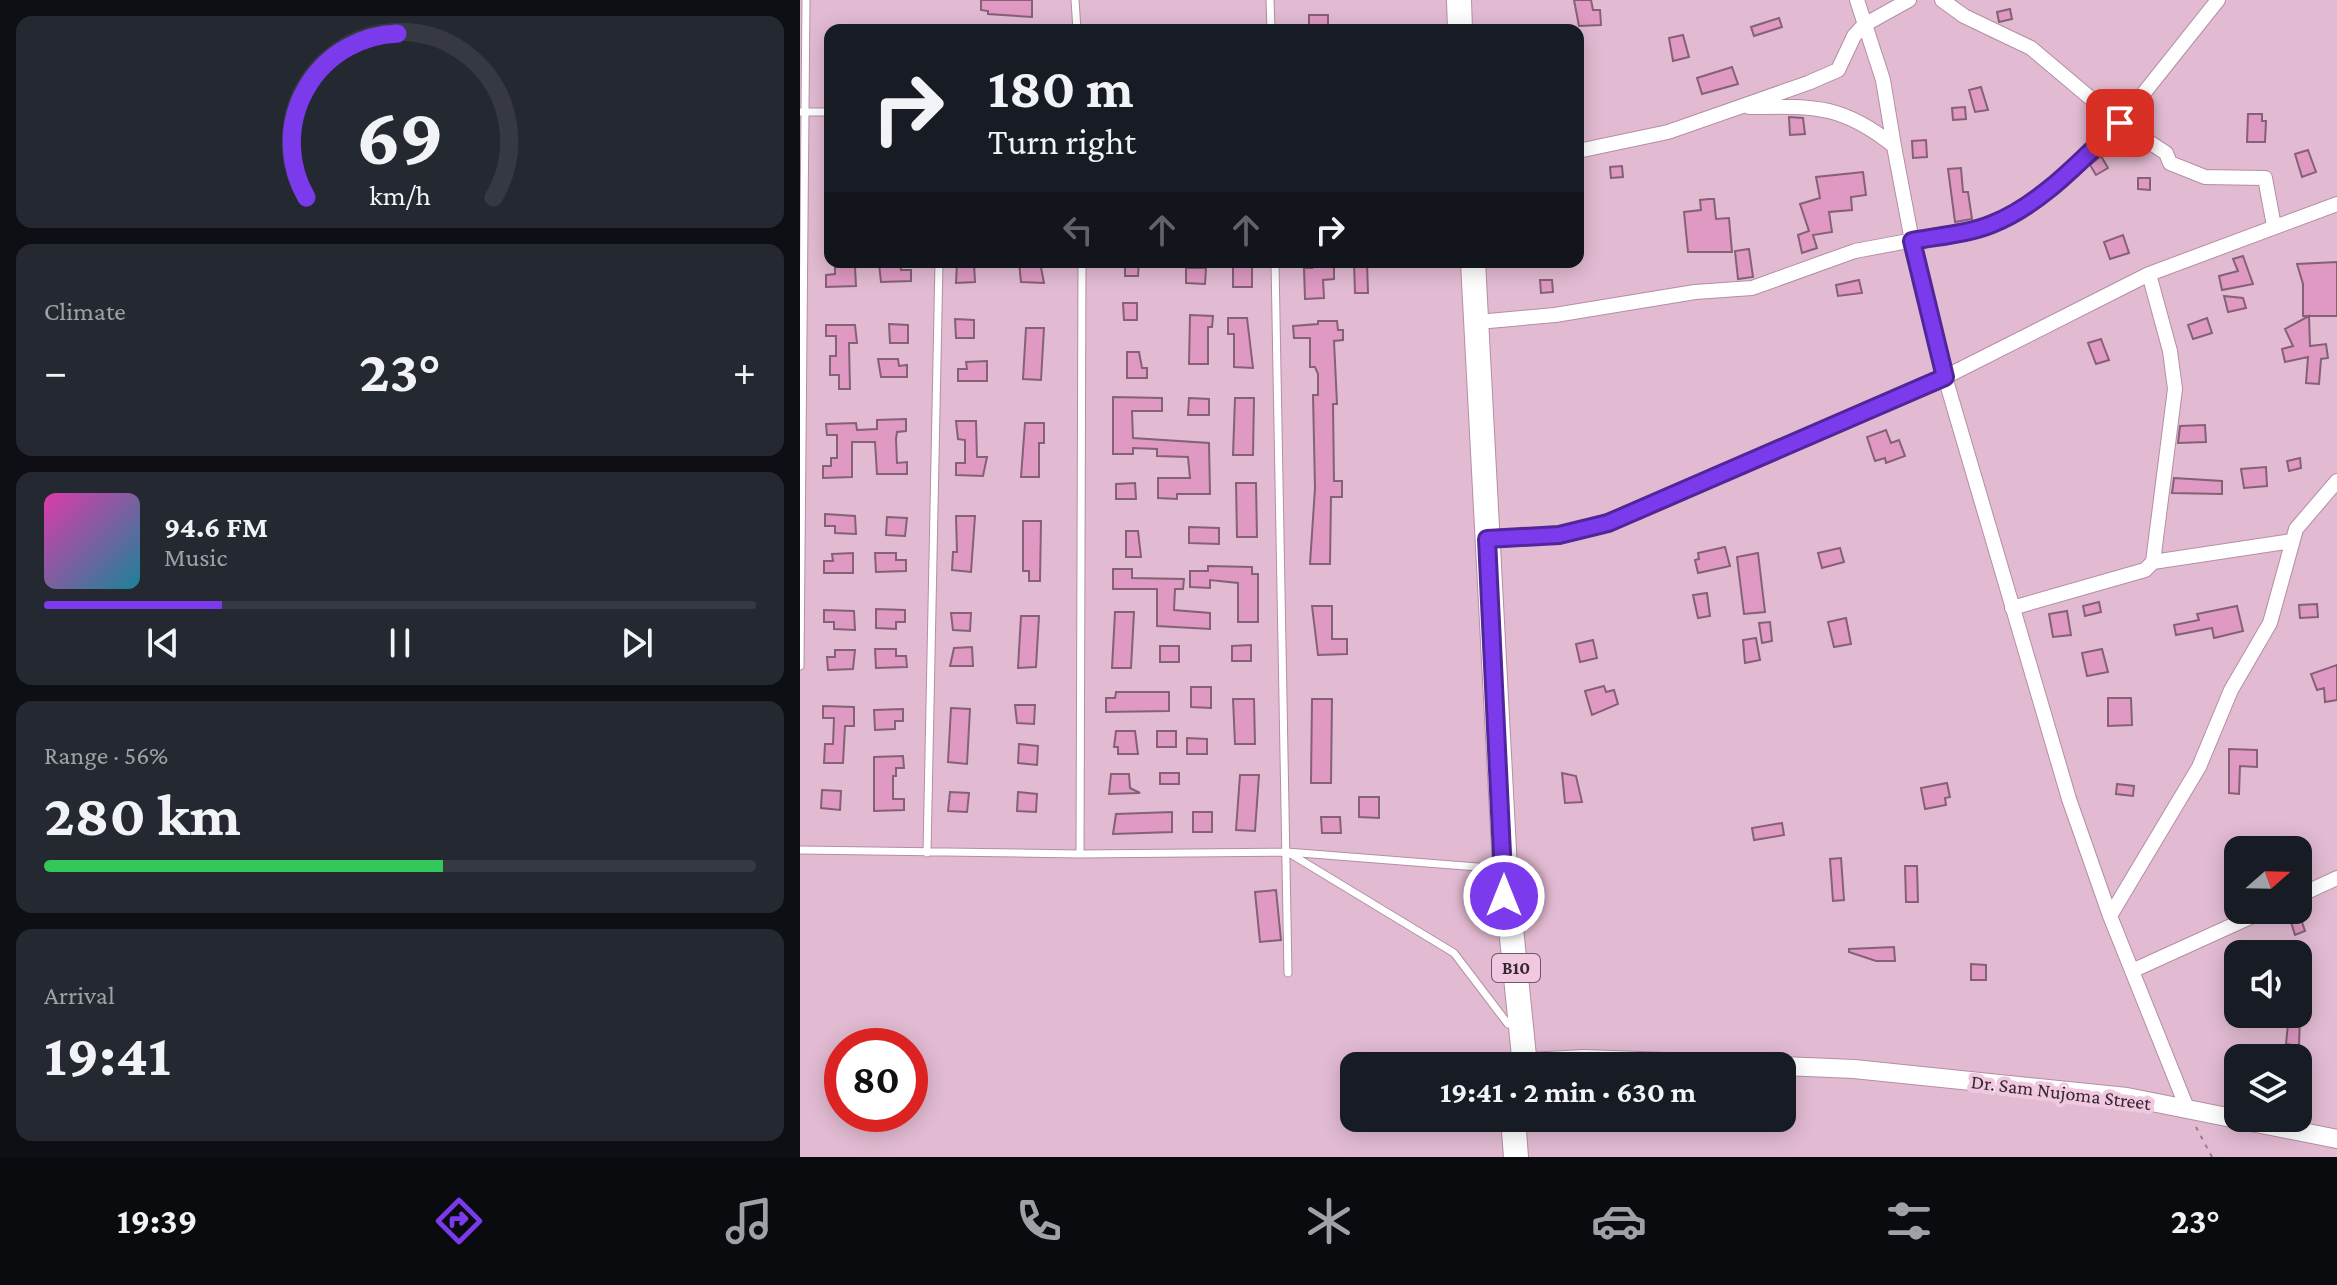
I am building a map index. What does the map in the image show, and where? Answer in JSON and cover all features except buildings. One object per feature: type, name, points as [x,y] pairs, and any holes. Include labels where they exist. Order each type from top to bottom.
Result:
[{"type":"highway","points":[[1459,0],[1460,24]]},
{"type":"highway","name":"B10","points":[[1474,268],[1517,1052]]},
{"type":"highway","name":"B10","points":[[1505,869],[1503,949],[1508,1024],[1515,1052]]},
{"type":"highway","points":[[1514,1132],[1516,1157]]},
{"type":"highway","points":[[1528,1132],[1529,1157]]},
{"type":"street","points":[[1857,0],[1883,80],[1912,241],[1945,377],[2012,608],[2069,799],[2110,916],[2187,1108]]},
{"type":"street","points":[[1584,150],[1668,132],[1749,107],[1838,70],[1854,36],[1864,25],[1909,0]]},
{"type":"street","points":[[1942,0],[1964,16],[2031,48],[2120,123],[2166,153],[2170,163],[2205,177],[2265,178],[2274,226]]},
{"type":"street","points":[[1478,322],[1555,315],[1695,292],[1752,288],[1855,251],[1989,226],[2011,215],[2060,179],[2120,123],[2218,0]]},
{"type":"street","points":[[1749,107],[1808,106],[1862,120],[1894,146]]},
{"type":"street","points":[[1487,539],[1559,535],[1608,523],[1945,377],[2149,274],[2337,204]]},
{"type":"street","points":[[2149,274],[2167,338],[2175,389],[2153,562]]},
{"type":"street","points":[[2110,916],[2199,767],[2231,690],[2270,623],[2292,541],[2302,518],[2337,481]]},
{"type":"street","points":[[2012,608],[2145,570],[2153,562],[2292,541]]},
{"type":"street","points":[[2312,890],[2337,878]]},
{"type":"street","points":[[2134,970],[2235,924]]},
{"type":"street","name":"Dr. Sam Nujoma Street","points":[[1796,1067],[1945,1078],[2127,1097],[2337,1139]]},
{"type":"lane","points":[[800,666],[806,0]]},
{"type":"lane","points":[[1075,0],[1077,24]]},
{"type":"lane","points":[[1270,0],[1271,24]]},
{"type":"lane","points":[[803,112],[824,112]]},
{"type":"lane","points":[[927,853],[939,268]]},
{"type":"lane","points":[[1080,854],[1082,268]]},
{"type":"lane","points":[[1275,268],[1288,973]]},
{"type":"lane","points":[[800,850],[1080,854],[1287,852],[1505,869]]},
{"type":"lane","points":[[1287,852],[1454,953],[1508,1024]]},
{"type":"path","points":[[2187,1108],[2212,1157]]},
{"type":"route","points":[[1504,896],[1487,539],[1559,535],[1608,523],[1945,377],[1912,241],[1989,226],[2011,215],[2060,179],[2120,123]]}]
